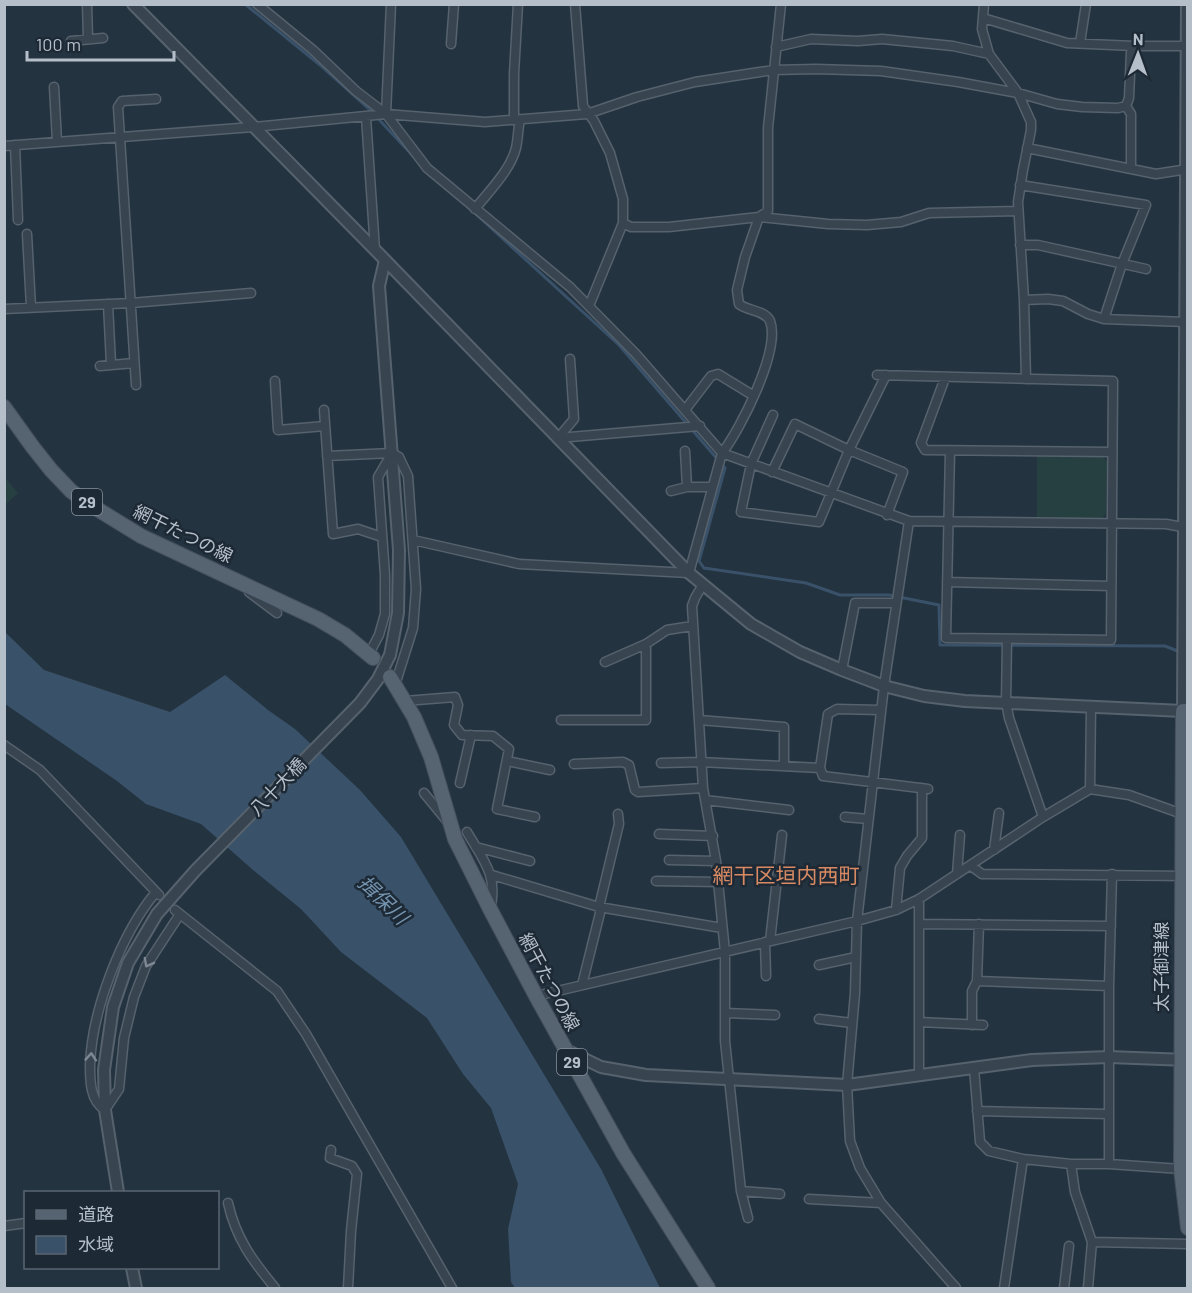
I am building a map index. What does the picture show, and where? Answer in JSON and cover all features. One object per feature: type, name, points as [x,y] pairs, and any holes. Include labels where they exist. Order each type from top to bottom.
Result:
[{"type":"main road","name":"網干たつの線","points":[[4,407],[32,446],[71,491],[141,536],[318,619],[345,635],[371,656]]},
{"type":"main road","name":"網干たつの線","points":[[392,681],[414,717],[431,757],[461,853],[490,909],[623,1153],[708,1288]]},
{"type":"main road","name":"太子御津線","points":[[1185,711],[1184,1060],[1181,1169],[1188,1228]]},
{"type":"street","points":[[87,4],[88,39]]},
{"type":"street","points":[[133,4],[688,573],[732,611],[773,638],[842,670],[884,686],[936,698],[1185,711],[1187,4]]},
{"type":"street","points":[[257,4],[314,50],[356,91],[386,114],[428,168],[570,287],[636,354],[722,453],[909,521],[1166,524],[1185,528]]},
{"type":"street","points":[[386,114],[391,4]]},
{"type":"street","points":[[451,44],[454,4]]},
{"type":"street","points":[[475,208],[512,158],[516,148],[518,4]]},
{"type":"street","points":[[574,4],[583,106],[594,121],[610,153],[623,199],[623,223],[589,306]]},
{"type":"street","points":[[688,573],[722,453],[733,439],[754,396],[767,358],[771,328],[769,319],[763,314],[745,309],[739,303],[737,290],[745,256],[759,217],[768,211],[768,128],[781,4]]},
{"type":"street","points":[[984,4],[982,29],[989,54],[1018,93],[1031,122],[1018,211],[1026,379]]},
{"type":"street","points":[[1080,43],[1086,4]]},
{"type":"street","points":[[983,18],[1067,43],[1187,46]]},
{"type":"street","points":[[71,41],[103,38]]},
{"type":"street","points":[[776,47],[811,39],[858,41],[882,39],[953,46],[989,54]]},
{"type":"street","points":[[1126,106],[1129,98],[1131,52],[1134,46]]},
{"type":"street","points":[[4,146],[253,127],[386,114],[485,122],[587,114],[637,97],[696,82],[773,70],[881,71],[927,76],[1018,93],[1057,104],[1082,107],[1118,108],[1126,106]]},
{"type":"street","points":[[54,87],[57,141]]},
{"type":"street","points":[[136,385],[118,107],[122,101],[156,99]]},
{"type":"street","points":[[1126,106],[1131,114],[1131,168]]},
{"type":"street","points":[[366,117],[375,250]]},
{"type":"street","points":[[15,144],[18,220]]},
{"type":"street","points":[[1027,148],[1156,174],[1187,169]]},
{"type":"street","points":[[1020,185],[1146,205],[1122,264],[1104,318]]},
{"type":"street","points":[[623,223],[630,227],[669,227],[759,217],[828,224],[867,225],[901,222],[930,213],[1018,211]]},
{"type":"street","points":[[27,234],[32,307]]},
{"type":"street","points":[[1020,245],[1045,246],[1146,269]]},
{"type":"street","name":"八十大橋","points":[[118,1191],[105,1110],[104,1070],[113,1007],[128,963],[157,914],[195,871],[360,703],[378,679],[390,656],[398,614],[399,550],[379,286],[385,260]]},
{"type":"street","points":[[4,309],[131,303],[251,293]]},
{"type":"street","points":[[1024,300],[1048,298],[1063,301],[1088,314],[1104,318],[1186,317]]},
{"type":"street","points":[[108,304],[111,364]]},
{"type":"street","points":[[558,438],[574,419],[570,359]]},
{"type":"street","points":[[100,366],[134,363]]},
{"type":"street","points":[[685,410],[711,376],[718,374],[754,396]]},
{"type":"street","points":[[773,415],[751,464],[741,512],[819,522],[881,375],[1113,381],[1111,640],[946,638],[950,451]]},
{"type":"street","points":[[945,378],[921,443],[925,450],[1112,452]]},
{"type":"street","points":[[274,381],[278,430],[325,426]]},
{"type":"street","points":[[324,410],[333,534],[358,529],[382,537]]},
{"type":"street","points":[[772,472],[795,424],[849,450],[903,472],[887,514]]},
{"type":"street","points":[[558,438],[700,426]]},
{"type":"street","points":[[685,451],[687,487]]},
{"type":"street","points":[[327,456],[392,453],[399,457],[408,476],[416,589],[413,628],[392,681]]},
{"type":"street","points":[[371,656],[385,614],[386,575],[378,477],[392,453]]},
{"type":"street","points":[[671,491],[687,487],[712,487]]},
{"type":"street","points":[[909,521],[884,686],[857,921],[847,1085],[850,1141],[860,1168],[881,1203],[956,1288]]},
{"type":"street","points":[[413,540],[519,564],[688,573]]},
{"type":"street","points":[[227,576],[277,613]]},
{"type":"street","points":[[946,582],[1111,586]]},
{"type":"street","points":[[702,586],[693,602],[692,626],[703,788],[719,882],[725,952],[725,1041],[741,1191],[748,1218]]},
{"type":"street","points":[[842,670],[855,603],[897,603]]},
{"type":"street","points":[[605,662],[646,644],[667,630],[692,626]]},
{"type":"street","points":[[1007,639],[1006,702],[1043,817]]},
{"type":"street","points":[[561,720],[646,720],[646,644]]},
{"type":"street","points":[[405,701],[455,696],[458,705],[454,725],[462,735],[493,736],[509,749],[497,809],[535,818]]},
{"type":"street","points":[[1090,789],[1091,706]]},
{"type":"street","points":[[881,710],[837,709],[828,714],[820,768],[823,776],[925,788],[922,838],[900,868],[896,910]]},
{"type":"street","points":[[699,720],[784,727],[784,765]]},
{"type":"street","points":[[460,783],[471,735]]},
{"type":"street","points":[[4,745],[40,770],[158,893],[147,902],[120,952],[93,1030],[90,1088],[101,1108],[105,1110],[119,1089],[123,1038],[134,997],[146,966],[178,912],[277,991],[306,1034],[452,1288]]},
{"type":"street","points":[[507,761],[550,770]]},
{"type":"street","points":[[574,764],[623,762],[629,765],[635,790],[638,792],[703,788]]},
{"type":"street","points":[[661,763],[702,762],[820,768]]},
{"type":"street","points":[[536,996],[896,910],[919,899],[1043,817],[1090,789],[1129,795],[1184,815]]},
{"type":"street","points":[[424,793],[452,826]]},
{"type":"street","points":[[705,800],[789,810]]},
{"type":"street","points":[[994,850],[999,813]]},
{"type":"street","points":[[582,985],[619,824],[618,814]]},
{"type":"street","points":[[844,817],[868,819]]},
{"type":"street","points":[[467,832],[492,875],[493,898],[490,909]]},
{"type":"street","points":[[659,834],[712,836]]},
{"type":"street","points":[[766,976],[767,941],[782,835]]},
{"type":"street","points":[[957,874],[960,835]]},
{"type":"street","points":[[476,847],[530,861]]},
{"type":"street","points":[[669,860],[716,861]]},
{"type":"street","points":[[971,866],[982,874],[1184,875]]},
{"type":"street","points":[[1109,1164],[1109,986],[1112,874]]},
{"type":"street","points":[[492,875],[599,907],[722,928]]},
{"type":"street","points":[[656,881],[719,882]]},
{"type":"street","points":[[919,899],[919,1076]]},
{"type":"street","points":[[919,924],[1111,926]]},
{"type":"street","points":[[972,1025],[972,992],[977,981],[979,924]]},
{"type":"street","points":[[819,965],[856,957]]},
{"type":"street","points":[[977,981],[1109,986]]},
{"type":"street","points":[[725,1013],[775,1015]]},
{"type":"street","points":[[819,1019],[852,1023]]},
{"type":"street","points":[[919,1022],[983,1025]]},
{"type":"street","points":[[566,1050],[601,1067],[646,1075],[847,1085],[1032,1060],[1109,1057],[1184,1060]]},
{"type":"street","points":[[974,1068],[980,1142],[989,1151],[1023,1159],[1071,1164],[1181,1169]]},
{"type":"street","points":[[977,1111],[1108,1114]]},
{"type":"street","points":[[331,1150],[330,1158],[352,1166],[357,1174],[348,1288]]},
{"type":"street","points":[[1004,1288],[1023,1159]]},
{"type":"street","points":[[1071,1164],[1075,1192],[1092,1242],[1088,1288]]},
{"type":"street","points":[[741,1191],[780,1194]]},
{"type":"street","points":[[809,1199],[881,1203]]},
{"type":"street","points":[[228,1203],[233,1225],[250,1257],[275,1288]]},
{"type":"street","points":[[4,1226],[24,1223]]},
{"type":"street","points":[[1092,1242],[1188,1244]]},
{"type":"street","points":[[1064,1288],[1069,1246]]},
{"type":"street","points":[[132,1269],[136,1288]]},
{"type":"green space","points":[[1037,456],[1103,457],[1107,461],[1106,514],[1101,519],[1037,518]]},
{"type":"green space","points":[[5,478],[18,493],[4,505]]},
{"type":"water","name":"揖保川","points":[[4,631],[44,670],[170,712],[225,675],[295,729],[360,790],[401,837],[601,1169],[660,1288],[515,1288],[511,1282],[508,1229],[518,1184],[491,1108],[463,1074],[427,1018],[341,952],[301,909],[201,824],[146,804],[117,781],[5,704]]},
{"type":"waterway","points":[[245,4],[320,65],[370,110],[415,158]]},
{"type":"waterway","points":[[466,205],[619,345],[725,468],[699,561],[704,568],[806,583],[840,595],[889,595],[939,605],[940,645],[1165,646],[1180,652]]},
{"type":"district","name":"網干区垣内西町","points":[[786,876]]}]
